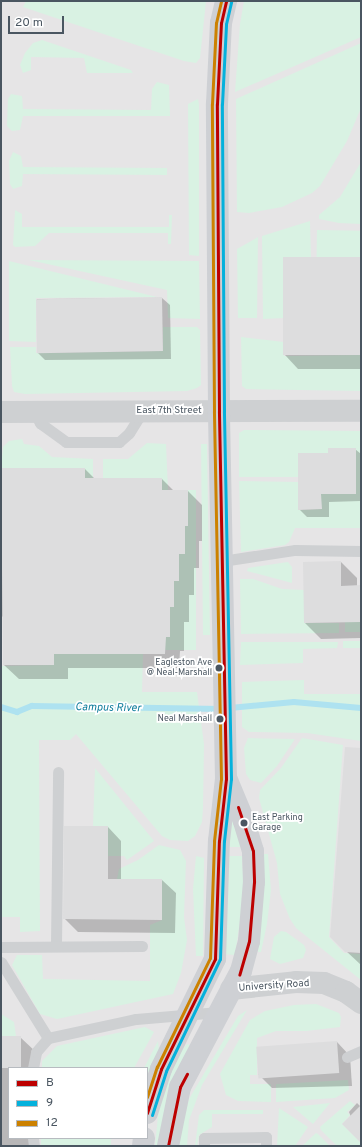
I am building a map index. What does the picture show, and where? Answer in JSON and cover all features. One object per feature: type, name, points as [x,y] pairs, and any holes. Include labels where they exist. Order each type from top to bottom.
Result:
[{"type":"street","points":[[148,1110],[162,1069],[215,959],[219,840],[226,779],[219,411],[217,90],[221,23],[226,1]]},
{"type":"street","name":"East 7th Street","points":[[1,412],[361,411]]},
{"type":"street","points":[[168,1146],[180,1087],[236,980],[249,941],[253,909],[253,851],[226,779]]},
{"type":"street","name":"University Road","points":[[236,980],[324,983],[346,992],[361,1003]]},
{"type":"lane","points":[[34,412],[40,423],[66,442],[119,442],[129,433],[142,411]]},
{"type":"lane","points":[[222,561],[295,550],[361,552]]},
{"type":"lane","points":[[56,945],[58,772]]},
{"type":"lane","points":[[1,947],[56,945],[142,946]]},
{"type":"lane","points":[[1,962],[48,1038]]},
{"type":"lane","points":[[33,1067],[36,1052],[48,1038],[136,1019],[219,1012]]},
{"type":"lane","points":[[347,1057],[361,1051]]},
{"type":"lane","points":[[204,1146],[204,1138],[266,1137],[266,1146]]},
{"type":"shaded area","points":[[1,1],[361,1],[361,1146],[1,1146]]},
{"type":"green space","points":[[26,1],[206,1],[200,58],[196,63],[184,61],[23,7]]},
{"type":"green space","points":[[244,1],[361,1],[361,37],[235,92],[240,24]]},
{"type":"green space","points":[[42,40],[131,70],[133,73],[87,73],[84,58],[31,57],[31,70],[23,73],[20,65],[25,53],[33,43]]},
{"type":"green space","points":[[361,43],[361,108],[347,141],[320,186],[312,193],[282,207],[249,213],[237,212],[236,99]]},
{"type":"green space","points":[[157,82],[169,85],[170,116],[23,116],[20,130],[12,131],[7,126],[8,99],[11,94],[22,96],[23,109],[151,110],[152,89]]},
{"type":"green space","points":[[198,99],[199,256],[189,255],[188,104]]},
{"type":"green space","points":[[13,152],[21,156],[23,167],[167,168],[167,175],[23,174],[22,186],[13,189],[10,184],[9,161]]},
{"type":"green space","points":[[361,162],[361,224],[339,223],[319,219],[319,215],[340,197]]},
{"type":"green space","points":[[15,210],[22,214],[22,227],[169,227],[169,215],[172,215],[171,244],[168,244],[168,233],[49,233],[35,246],[15,247],[13,245]]},
{"type":"green space","points":[[310,221],[311,257],[283,258],[284,318],[263,319],[262,236]]},
{"type":"green space","points":[[317,230],[361,231],[361,258],[317,257]]},
{"type":"green space","points":[[258,237],[257,318],[238,318],[237,249]]},
{"type":"green space","points":[[29,260],[199,261],[200,319],[168,318],[167,290]]},
{"type":"green space","points":[[9,261],[157,297],[36,298],[36,342],[9,341]]},
{"type":"green space","points":[[163,327],[197,327],[200,330],[201,385],[197,388],[187,391],[25,394],[14,392],[12,386],[10,347],[36,347],[36,353],[163,351]]},
{"type":"green space","points":[[241,337],[284,342],[284,356],[361,355],[361,391],[246,389],[242,386]]},
{"type":"green space","points":[[244,430],[361,431],[361,528],[295,528],[289,542],[285,545],[241,552],[239,481],[298,482],[298,510],[321,509],[321,485],[328,494],[356,493],[356,448],[328,448],[328,453],[298,453],[298,477],[239,477],[239,433]]},
{"type":"green space","points":[[22,439],[24,444],[39,446],[52,457],[93,459],[93,478],[85,478],[85,468],[1,468],[3,447],[9,441]]},
{"type":"green space","points":[[147,443],[166,444],[168,490],[162,490],[162,478],[103,478],[103,459],[128,459]]},
{"type":"green space","points":[[201,444],[207,444],[210,635],[203,635]]},
{"type":"green space","points":[[188,490],[196,490],[196,650],[165,650],[165,637],[170,637],[170,607],[174,607],[174,581],[179,581],[179,554],[185,526],[188,526]]},
{"type":"green space","points":[[288,562],[292,567],[292,583],[247,571],[248,568]]},
{"type":"green space","points":[[240,579],[253,579],[282,589],[304,590],[304,623],[339,623],[339,633],[241,634]]},
{"type":"green space","points":[[345,622],[361,622],[361,632],[345,632]]},
{"type":"green space","points":[[343,641],[361,641],[361,648],[343,648]]},
{"type":"green space","points":[[241,642],[338,642],[337,648],[303,649],[303,663],[240,665]]},
{"type":"green space","points":[[54,654],[143,654],[142,692],[197,692],[204,744],[202,822],[195,836],[188,841],[170,840],[162,836],[76,734],[70,740],[39,740],[40,931],[20,932],[20,917],[1,917],[1,666],[53,665]]},
{"type":"green space","points":[[304,680],[304,694],[361,694],[361,741],[307,733],[249,732],[242,727],[242,682]]},
{"type":"green space","points":[[248,738],[295,739],[277,766],[261,783],[250,780],[246,774],[244,748]]},
{"type":"green space","points":[[302,738],[343,745],[329,937],[344,953],[361,954],[361,980],[296,928],[290,919],[280,894],[277,863],[259,798],[260,790],[281,768]]},
{"type":"green space","points":[[95,768],[154,841],[127,860],[124,856],[108,856],[108,826],[93,826]]},
{"type":"green space","points":[[228,809],[242,847],[227,847]]},
{"type":"green space","points":[[159,845],[180,850],[186,861],[184,917],[187,940],[181,973],[173,994],[57,1019],[40,1014],[12,965],[17,955],[42,955],[43,979],[150,981],[150,925],[162,920],[162,879],[117,879],[119,869],[138,860]]},
{"type":"green space","points":[[262,854],[268,854],[271,890],[267,924],[261,952],[258,952],[263,900]]},
{"type":"green space","points":[[196,856],[204,858],[203,956],[196,956],[193,889]]},
{"type":"green space","points":[[225,856],[242,856],[244,895],[235,955],[222,954]]},
{"type":"green space","points":[[281,931],[286,932],[304,945],[306,950],[303,958],[280,964],[270,959],[274,937]]},
{"type":"green space","points":[[316,1004],[339,1013],[341,1017],[340,1027],[306,1031],[276,1031],[257,1038],[257,1075],[250,1075],[250,1084],[271,1084],[271,1102],[238,1101],[226,1095],[220,1074],[250,1020],[265,1011],[294,1005]]},
{"type":"green space","points":[[247,1010],[202,1085],[189,1120],[187,1146],[180,1146],[180,1134],[189,1099],[238,1016]]},
{"type":"green space","points":[[1,1014],[14,1022],[16,1036],[1,1036]]},
{"type":"green space","points":[[145,1027],[154,1032],[135,1067],[42,1067],[42,1061],[57,1046]]},
{"type":"green space","points":[[158,1041],[159,1051],[148,1073],[148,1067],[145,1067]]},
{"type":"green space","points":[[187,1044],[191,1045],[168,1090],[162,1146],[155,1146],[159,1106],[176,1058]]},
{"type":"green space","points":[[348,1080],[349,1090],[335,1098],[276,1102],[276,1084]]},
{"type":"green space","points":[[350,1101],[355,1105],[347,1112],[350,1115],[342,1124],[361,1143],[361,1146],[337,1146],[321,1130],[320,1127]]},
{"type":"green space","points":[[330,1103],[313,1124],[293,1107]]},
{"type":"green space","points":[[279,1108],[308,1127],[295,1146],[277,1146]]},
{"type":"green space","points":[[204,1110],[263,1110],[263,1114],[212,1114],[212,1127],[199,1135],[197,1146],[195,1146],[199,1115]]},
{"type":"green space","points":[[316,1133],[330,1146],[302,1146]]},
{"type":"green space","points":[[41,1139],[111,1139],[111,1146],[41,1146]]},
{"type":"building","points":[[283,257],[361,257],[361,355],[283,355]]},
{"type":"building","points":[[162,297],[163,351],[37,353],[36,299]]},
{"type":"building","points":[[328,448],[356,448],[356,494],[321,494],[322,509],[298,510],[298,453],[328,453]]},
{"type":"building","points":[[1,468],[85,468],[85,478],[162,478],[162,490],[188,490],[188,526],[185,526],[185,554],[179,554],[179,581],[174,581],[174,607],[170,607],[170,637],[166,637],[165,654],[54,654],[54,665],[3,665]]},
{"type":"building","points":[[341,561],[341,586],[361,585],[361,622],[304,623],[303,562]]},
{"type":"building","points":[[345,747],[361,748],[361,953],[345,952],[330,937]]},
{"type":"building","points":[[64,826],[108,826],[108,879],[162,879],[162,920],[63,919]]},
{"type":"building","points":[[1,1036],[21,1036],[21,1067],[1,1068]]},
{"type":"building","points":[[337,1041],[339,1073],[258,1079],[256,1047]]},
{"type":"building","points":[[361,1105],[361,1143],[342,1124]]},
{"type":"waterway","name":"Campus River","points":[[230,708],[294,702],[361,708]]},
{"type":"waterway","name":"Campus River","points":[[1,707],[17,712],[32,706],[221,709]]},
{"type":"transit line","name":"12","points":[[148,1094],[157,1067],[210,958],[214,841],[221,779],[214,411],[212,104],[216,23],[221,1]]},
{"type":"transit line","name":"B","points":[[148,1110],[161,1069],[215,959],[219,841],[226,779],[219,411],[217,104],[221,23],[226,1]]},
{"type":"transit line","name":"9","points":[[152,1115],[166,1071],[220,959],[224,841],[231,779],[224,411],[222,104],[226,24],[231,2]]},
{"type":"transit line","name":"B","points":[[238,807],[253,851],[254,882],[249,941],[239,975]]},
{"type":"transit line","name":"B","points":[[168,1146],[180,1087],[187,1074]]},
{"type":"place","name":"Eagleston Ave @ Neal-Marshall","points":[[219,668]]},
{"type":"place","name":"Neal Marshall","points":[[220,719]]},
{"type":"place","name":"East Parking Garage","points":[[244,823]]}]
